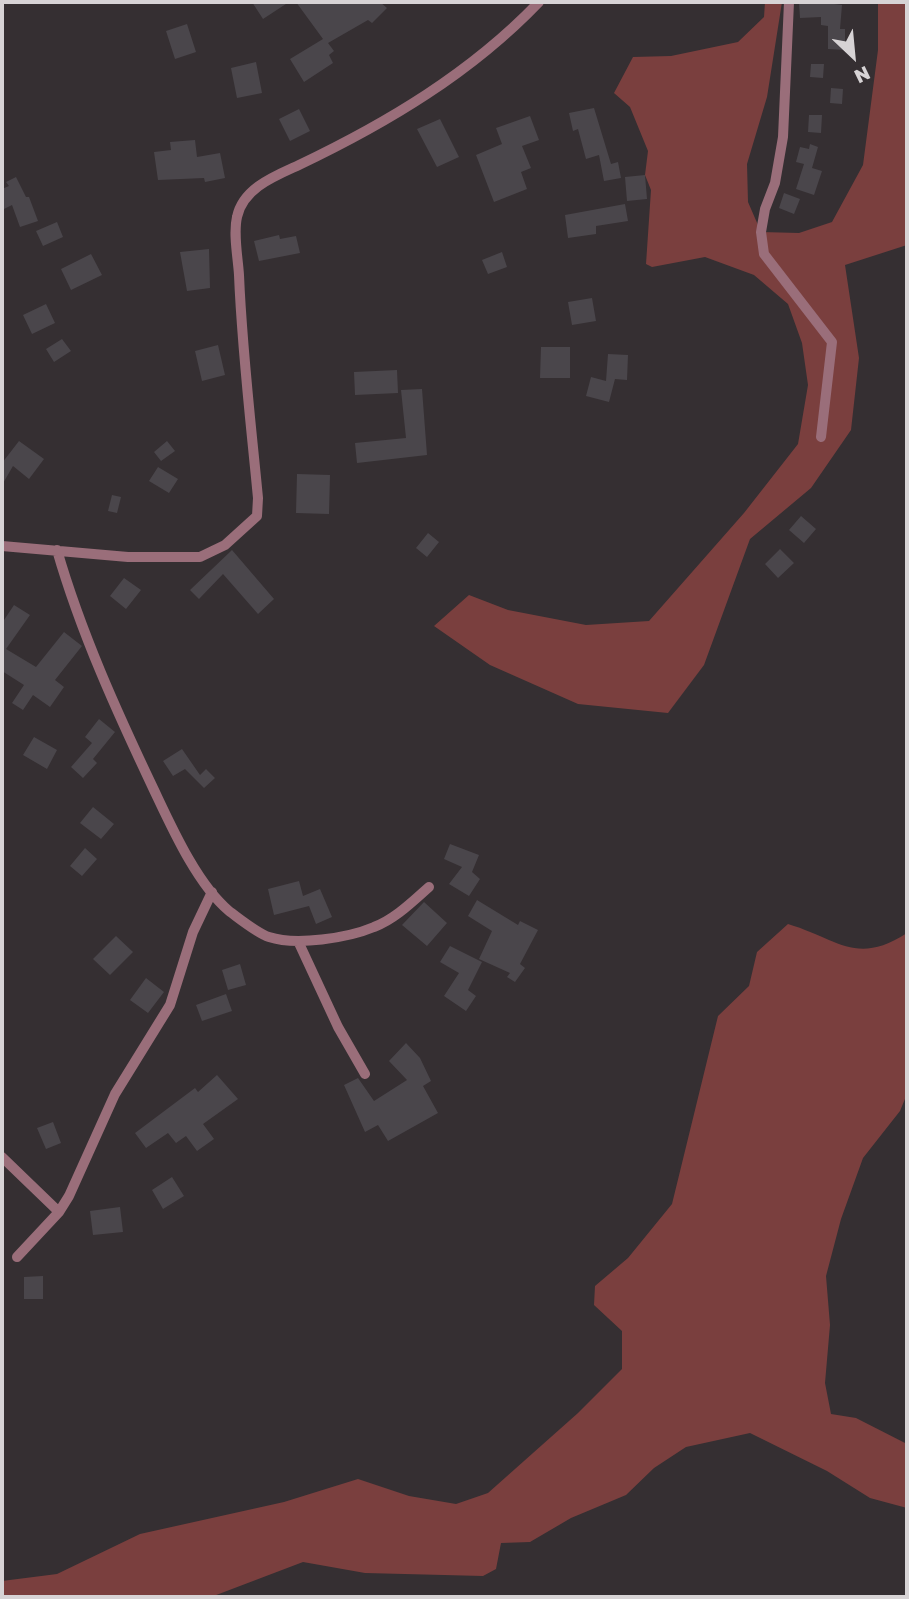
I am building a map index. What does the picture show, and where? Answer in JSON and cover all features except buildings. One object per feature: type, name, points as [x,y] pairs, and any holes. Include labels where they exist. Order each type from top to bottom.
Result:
[{"type":"street","points":[[2,546],[128,557],[200,557],[225,545],[257,516],[258,498],[240,299],[236,218],[246,195],[271,178],[334,148],[418,101],[513,29],[539,2]]},
{"type":"street","points":[[789,2],[783,137],[761,232],[764,254],[832,342],[821,437]]},
{"type":"street","points":[[57,550],[73,606],[136,752],[177,838],[212,892],[228,910],[268,937],[324,939],[373,928],[407,908],[429,887]]},
{"type":"street","points":[[17,1257],[59,1212],[78,1179],[90,1144],[115,1094],[170,1005],[193,932],[212,892]]},
{"type":"street","points":[[298,940],[338,1027],[365,1074]]},
{"type":"street","points":[[2,1157],[59,1212]]},
{"type":"shaded area","points":[[765,2],[782,2],[767,97],[747,164],[748,202],[761,232],[799,233],[832,222],[863,165],[878,50],[878,2],[907,2],[907,245],[845,265],[859,358],[851,430],[811,488],[750,539],[704,665],[668,713],[578,704],[490,665],[434,626],[469,595],[508,610],[586,625],[649,621],[744,513],[798,444],[808,385],[802,343],[788,304],[754,275],[705,257],[652,267],[646,264],[651,190],[645,175],[648,151],[630,107],[614,93],[633,57],[671,56],[738,42],[764,17]]},
{"type":"shaded area","points":[[788,924],[860,949],[889,943],[907,933],[907,1094],[900,1111],[863,1158],[841,1219],[826,1276],[830,1325],[825,1383],[831,1414],[856,1418],[907,1444],[907,1508],[870,1498],[827,1471],[750,1433],[686,1447],[654,1468],[626,1495],[571,1518],[530,1542],[501,1543],[496,1569],[483,1576],[365,1573],[303,1562],[211,1597],[2,1597],[2,1581],[57,1574],[140,1534],[284,1502],[358,1479],[409,1496],[456,1504],[488,1493],[578,1413],[622,1369],[622,1331],[594,1305],[595,1286],[628,1258],[672,1204],[718,1016],[749,986],[757,952]]}]
